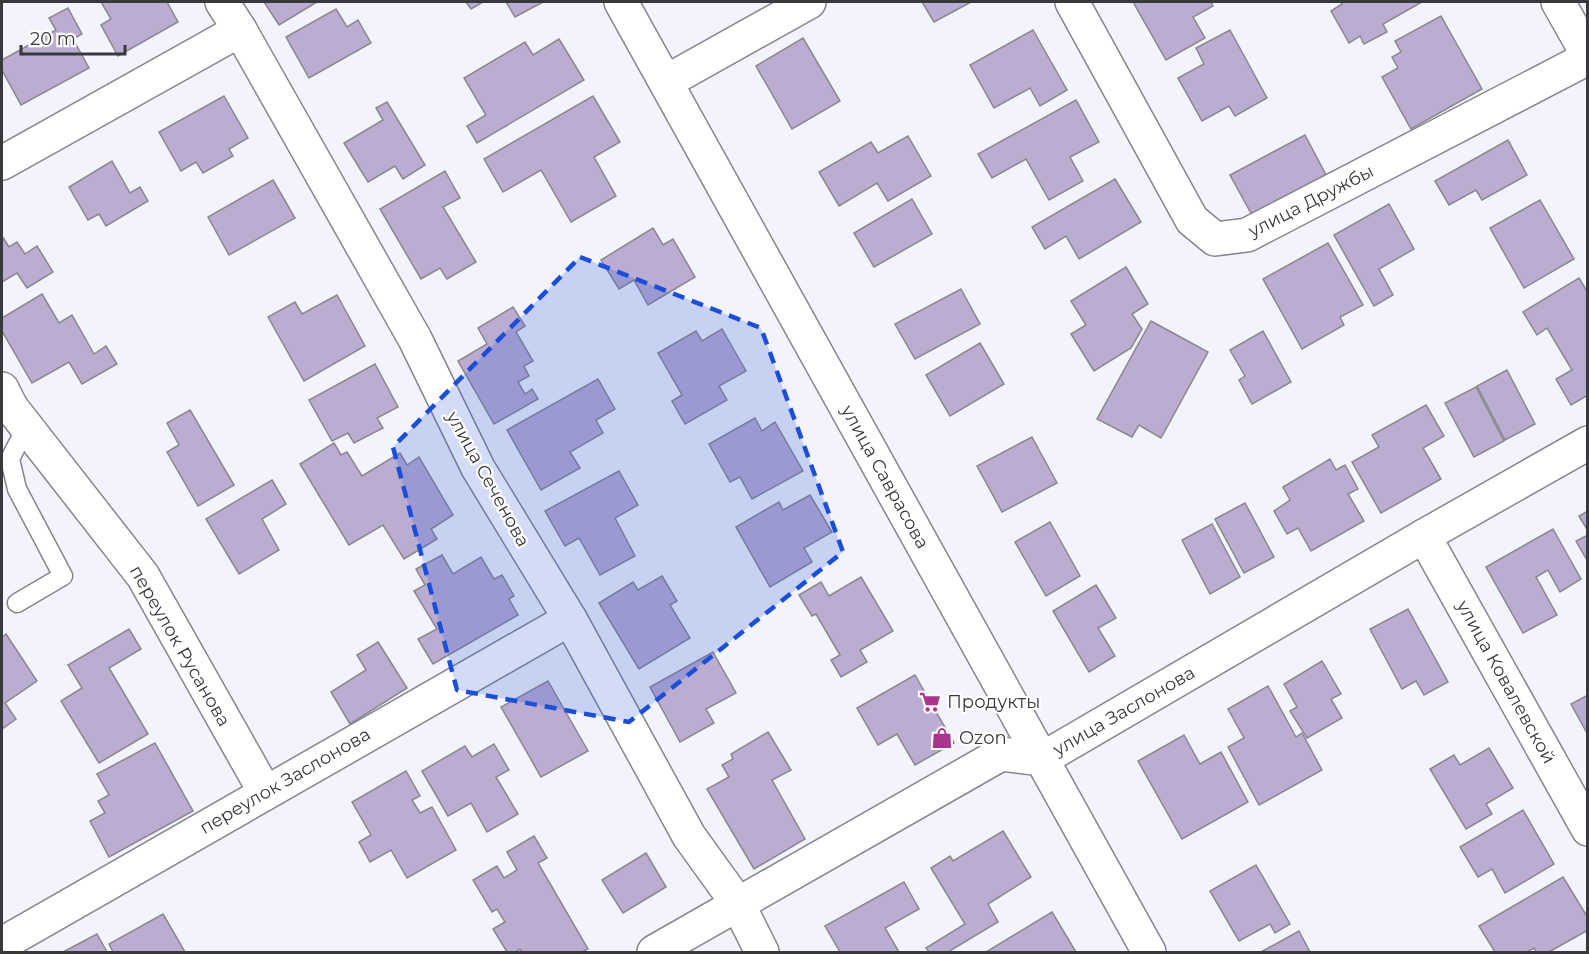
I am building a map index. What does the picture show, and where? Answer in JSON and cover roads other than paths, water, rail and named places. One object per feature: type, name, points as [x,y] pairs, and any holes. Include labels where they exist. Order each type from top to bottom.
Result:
[{"type":"street","name":"улица Сеченова","points":[[222,2],[415,339],[478,468],[570,619],[689,836],[738,904],[762,952]]},
{"type":"street","name":"улица Саврасова","points":[[621,2],[1149,952]]},
{"type":"street","points":[[666,82],[809,2]]},
{"type":"street","name":"улица Дружбы","points":[[1072,2],[1192,220],[1215,239],[1247,235],[1587,56]]},
{"type":"street","points":[[1558,2],[1587,56]]},
{"type":"street","points":[[2,163],[240,30]]},
{"type":"street","name":"переулок Русанова","points":[[2,389],[11,407],[143,576],[265,792]]},
{"type":"street","name":"улица Заслонова","points":[[654,952],[1001,754],[1042,759],[1587,443]]},
{"type":"street","name":"улица Ковалевской","points":[[1424,536],[1587,828]]},
{"type":"street","name":"переулок Заслонова","points":[[2,944],[570,619]]},
{"type":"lane","points":[[17,603],[63,576],[17,489],[10,459],[27,426]]},
{"type":"place","name":"Продукты","points":[[930,702]]},
{"type":"place","name":"Ozon","points":[[942,738]]}]
